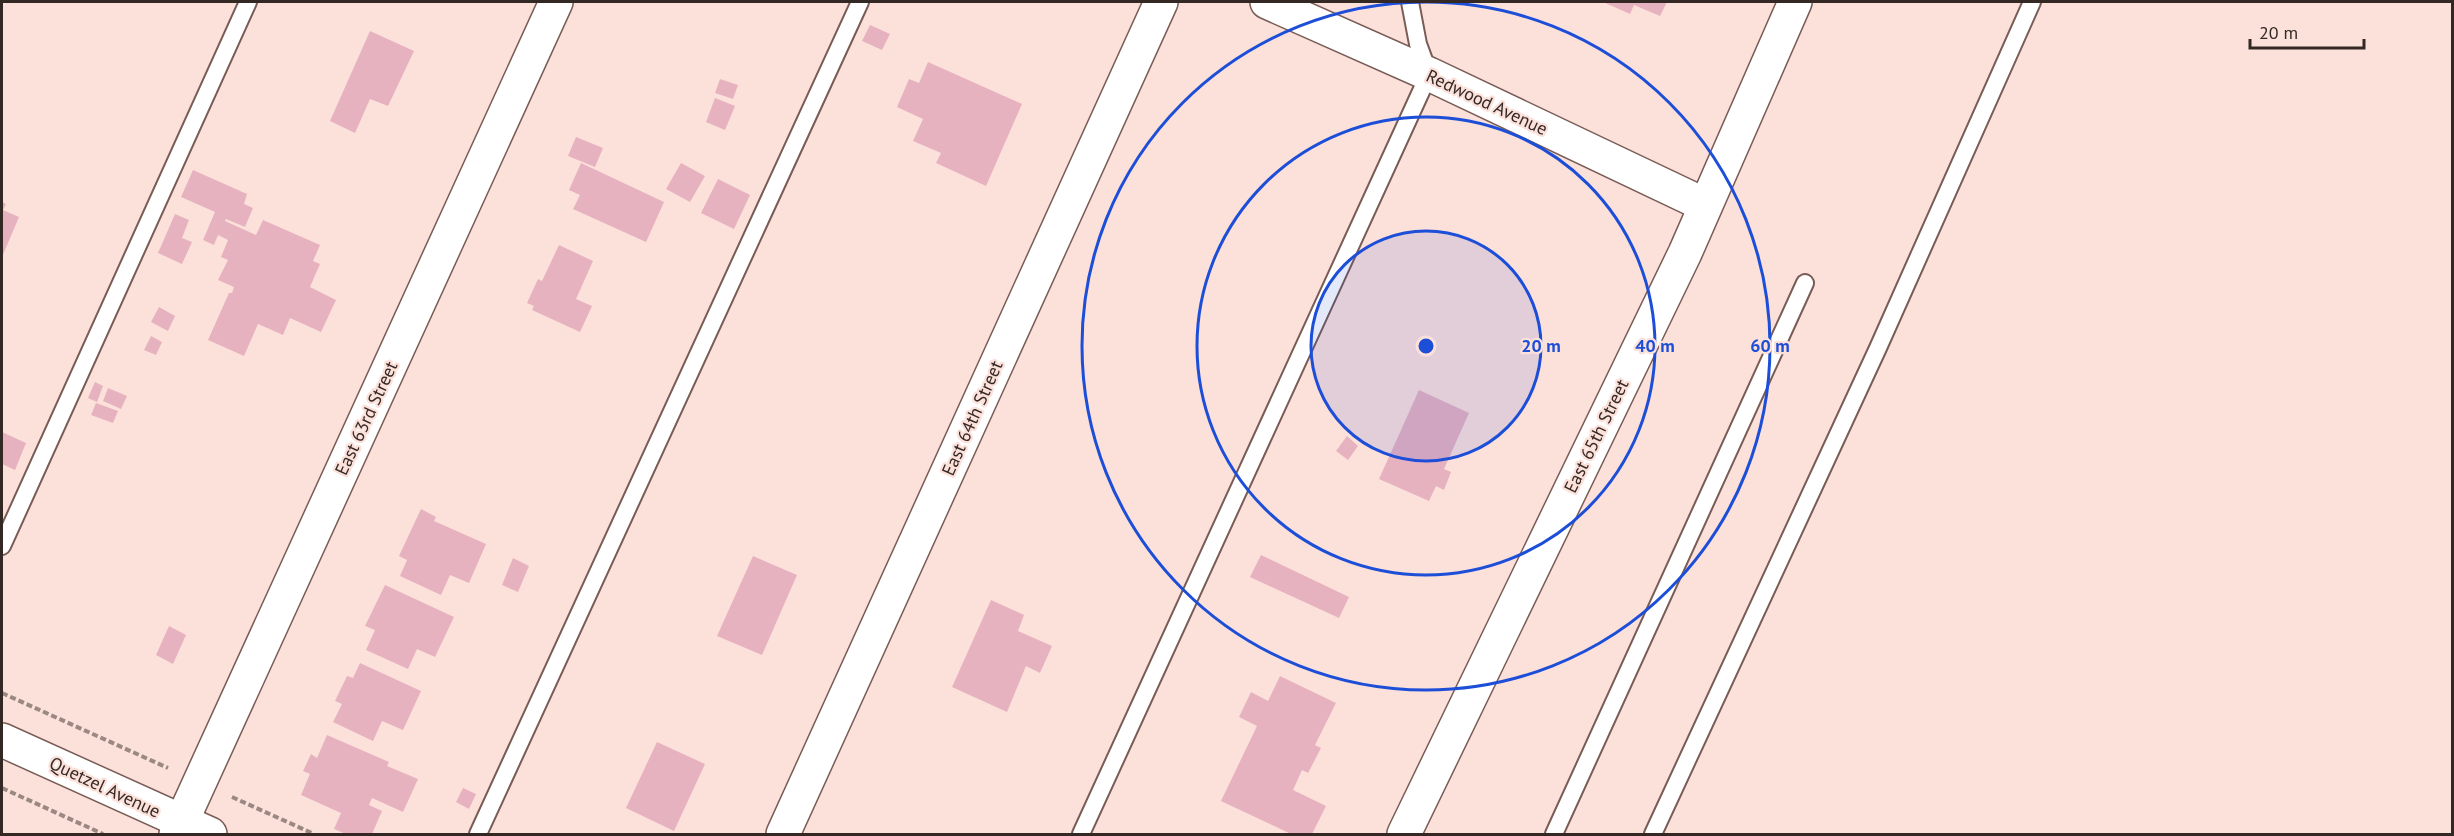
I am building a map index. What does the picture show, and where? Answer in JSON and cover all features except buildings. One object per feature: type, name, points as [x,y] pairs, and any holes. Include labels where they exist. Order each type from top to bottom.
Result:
[{"type":"street","name":"East 63rd Street","points":[[189,830],[200,782],[556,2]]},
{"type":"street","name":"East 64th Street","points":[[783,834],[1161,2]]},
{"type":"street","name":"Redwood Avenue","points":[[1267,2],[1429,74],[1706,205]]},
{"type":"street","name":"East 65th Street","points":[[1404,834],[1680,264],[1795,2]]},
{"type":"street","name":"Quetzel Avenue","points":[[2,740],[189,830]]},
{"type":"lane","points":[[2,546],[248,2]]},
{"type":"lane","points":[[478,834],[860,2]]},
{"type":"lane","points":[[1081,834],[1429,74],[1418,44],[1410,2]]},
{"type":"lane","points":[[1653,834],[1878,348],[2032,2]]},
{"type":"lane","points":[[1554,834],[1805,283]]},
{"type":"path","points":[[2,693],[314,834]]},
{"type":"path","points":[[2,788],[103,834]]}]
